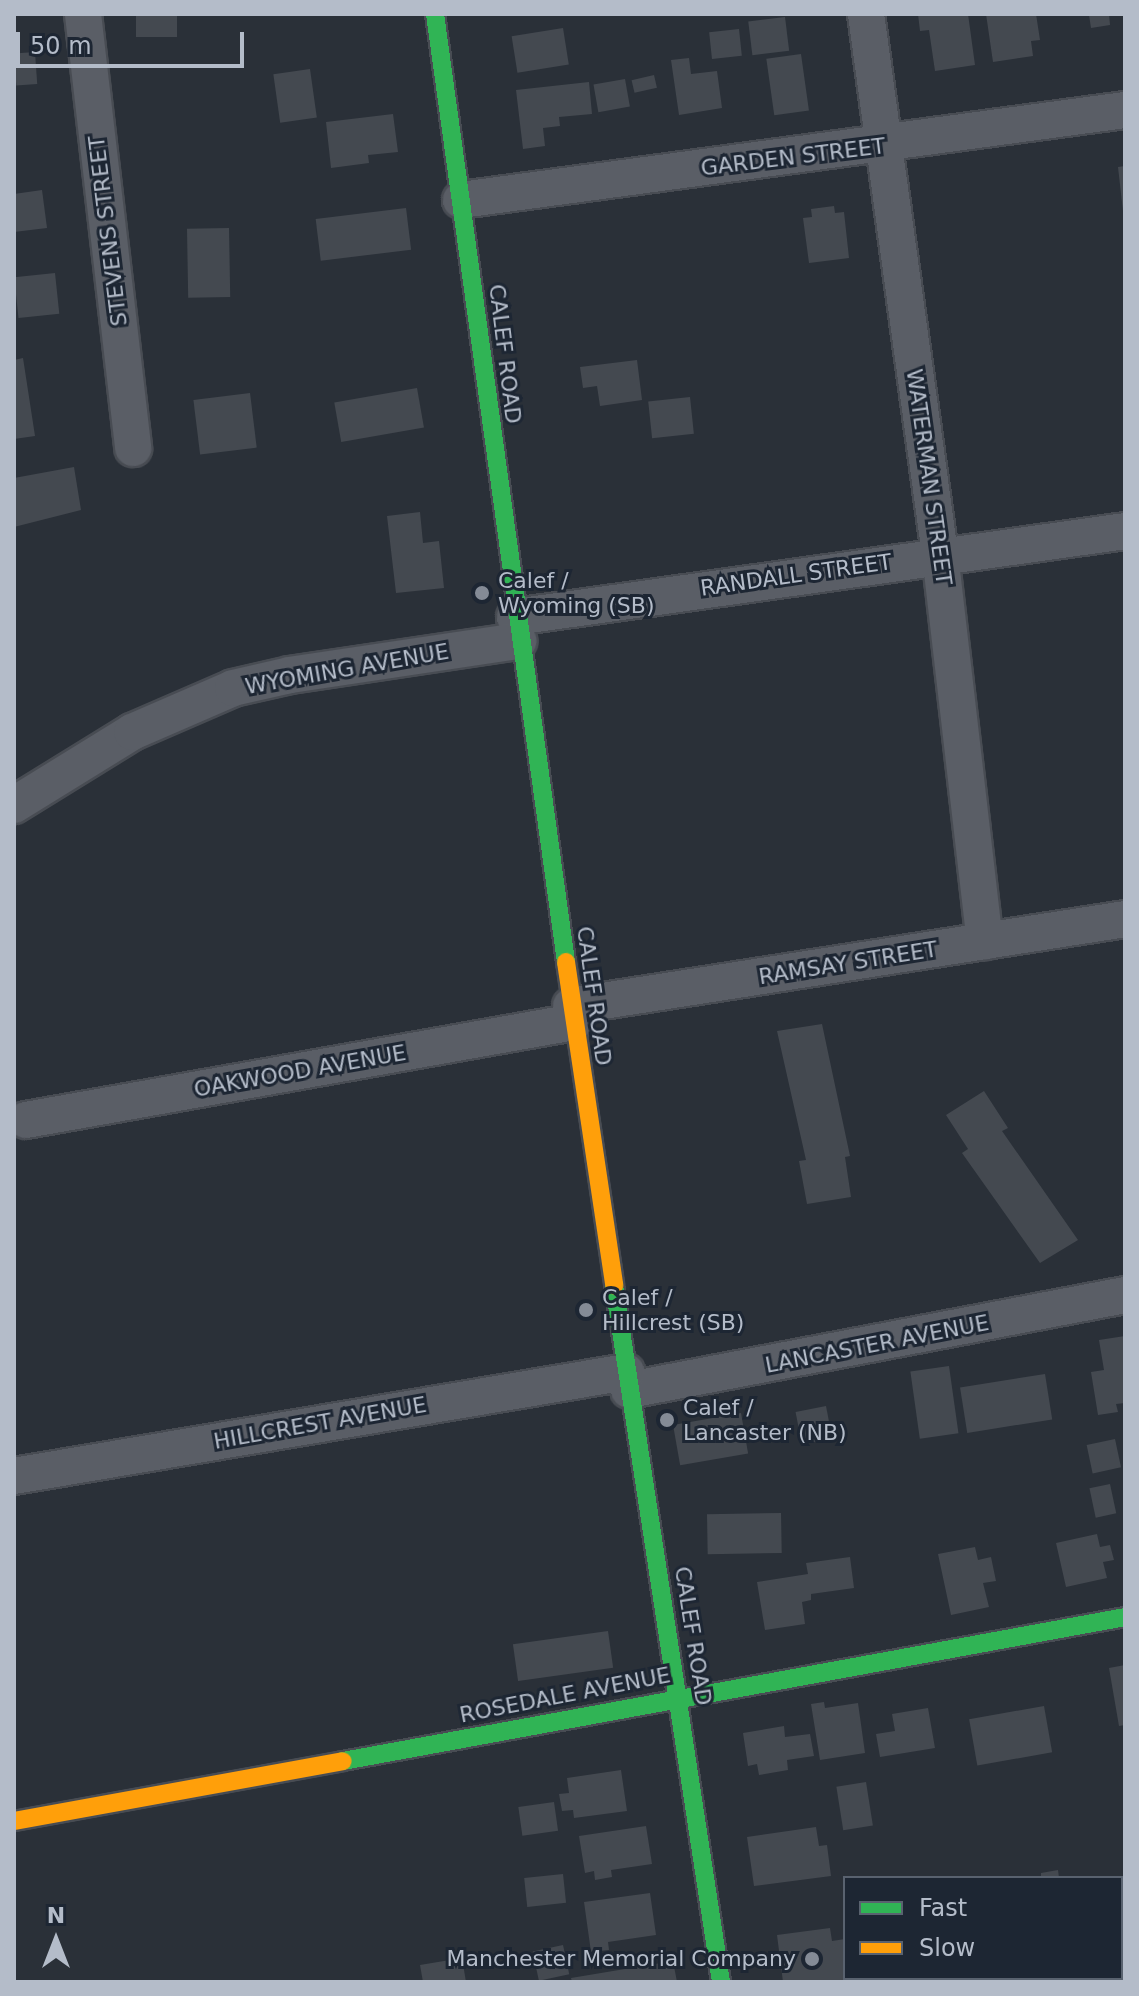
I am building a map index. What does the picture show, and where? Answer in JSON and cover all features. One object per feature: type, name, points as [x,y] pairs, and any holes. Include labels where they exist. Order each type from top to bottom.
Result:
[{"type":"main road","name":"CALEF ROAD","points":[[435,14],[517,629],[721,1982]]},
{"type":"main road","name":"ROSEDALE AVENUE","points":[[14,1821],[1125,1617]]},
{"type":"street","name":"STEVENS STREET","points":[[83,14],[133,448]]},
{"type":"street","name":"WATERMAN STREET","points":[[866,14],[940,554],[985,941]]},
{"type":"street","name":"GARDEN STREET","points":[[461,200],[883,146],[1125,110]]},
{"type":"street","name":"RANDALL STREET","points":[[517,629],[940,554],[1125,531]]},
{"type":"street","name":"WYOMING AVENUE","points":[[14,805],[132,732],[233,688],[517,629]]},
{"type":"street","name":"RAMSAY STREET","points":[[573,1014],[1125,919]]},
{"type":"street","name":"OAKWOOD AVENUE","points":[[26,1120],[573,1014]]},
{"type":"street","name":"LANCASTER AVENUE","points":[[628,1381],[1125,1295]]},
{"type":"street","name":"HILLCREST AVENUE","points":[[14,1476],[628,1381]]},
{"type":"building","points":[[136,14],[177,14],[177,37],[136,37]]},
{"type":"building","points":[[918,14],[968,14],[975,65],[935,71],[929,30],[920,31]]},
{"type":"building","points":[[986,14],[1036,14],[1040,40],[1031,41],[1033,56],[993,62]]},
{"type":"building","points":[[1109,14],[1110,25],[1091,28],[1089,15]]},
{"type":"building","points":[[785,17],[789,51],[752,55],[748,22]]},
{"type":"building","points":[[563,28],[569,65],[517,73],[512,36]]},
{"type":"building","points":[[739,29],[742,56],[712,59],[709,32]]},
{"type":"building","points":[[35,52],[37,84],[16,85],[14,53]]},
{"type":"building","points":[[801,54],[809,110],[774,115],[766,59]]},
{"type":"building","points":[[689,58],[691,74],[717,71],[722,108],[679,115],[671,60]]},
{"type":"building","points":[[310,69],[317,118],[280,123],[273,74]]},
{"type":"building","points":[[654,75],[657,88],[635,93],[632,80]]},
{"type":"building","points":[[625,79],[630,107],[598,112],[593,85]]},
{"type":"building","points":[[589,82],[592,114],[559,117],[560,126],[543,128],[545,146],[523,149],[516,90]]},
{"type":"building","points":[[393,114],[398,152],[368,155],[369,163],[331,168],[326,122]]},
{"type":"building","points":[[1125,166],[1125,210],[1123,211],[1118,167]]},
{"type":"building","points":[[42,190],[47,228],[14,232],[14,194]]},
{"type":"building","points":[[834,206],[835,213],[844,212],[849,258],[809,263],[803,218],[812,217],[811,209]]},
{"type":"building","points":[[406,208],[411,250],[321,261],[316,219]]},
{"type":"building","points":[[229,228],[230,297],[188,298],[187,229]]},
{"type":"building","points":[[55,273],[59,314],[19,318],[14,277]]},
{"type":"building","points":[[23,358],[35,436],[14,439],[14,360]]},
{"type":"building","points":[[637,360],[642,400],[600,406],[597,386],[583,388],[580,367]]},
{"type":"building","points":[[417,388],[424,427],[341,442],[334,403]]},
{"type":"building","points":[[250,393],[257,448],[200,455],[193,400]]},
{"type":"building","points":[[690,397],[694,434],[652,438],[648,401]]},
{"type":"building","points":[[74,467],[81,510],[14,527],[14,478]]},
{"type":"building","points":[[420,512],[423,543],[439,541],[444,588],[396,593],[387,516]]},
{"type":"building","points":[[822,1024],[850,1156],[845,1157],[851,1197],[807,1204],[799,1161],[806,1160],[777,1031]]},
{"type":"building","points":[[984,1091],[1008,1128],[1002,1131],[1078,1240],[1040,1263],[962,1153],[968,1149],[946,1115]]},
{"type":"building","points":[[1125,1336],[1125,1403],[1116,1404],[1118,1412],[1098,1415],[1091,1372],[1104,1370],[1099,1340]]},
{"type":"building","points":[[949,1366],[958,1433],[920,1439],[910,1371]]},
{"type":"building","points":[[1045,1374],[1052,1419],[967,1433],[960,1387]]},
{"type":"building","points":[[826,1406],[832,1438],[802,1444],[796,1412]]},
{"type":"building","points":[[741,1413],[748,1453],[680,1465],[673,1425]]},
{"type":"building","points":[[1115,1439],[1121,1467],[1093,1473],[1087,1445]]},
{"type":"building","points":[[1110,1484],[1116,1513],[1096,1518],[1089,1488]]},
{"type":"building","points":[[781,1513],[782,1553],[708,1554],[707,1514]]},
{"type":"building","points":[[1097,1534],[1100,1547],[1110,1545],[1114,1560],[1103,1562],[1107,1578],[1066,1587],[1056,1543]]},
{"type":"building","points":[[975,1547],[978,1560],[991,1557],[996,1581],[983,1583],[989,1607],[951,1615],[938,1554]]},
{"type":"building","points":[[850,1557],[854,1588],[811,1594],[811,1600],[802,1602],[805,1624],[765,1630],[757,1582],[808,1574],[806,1563]]},
{"type":"building","points":[[608,1631],[613,1668],[518,1681],[513,1644]]},
{"type":"building","points":[[1125,1665],[1125,1725],[1119,1726],[1109,1668]]},
{"type":"building","points":[[824,1702],[825,1708],[858,1703],[865,1753],[820,1760],[811,1704]]},
{"type":"building","points":[[1044,1706],[1052,1752],[977,1765],[969,1719]]},
{"type":"building","points":[[928,1708],[935,1748],[880,1757],[876,1734],[895,1731],[892,1714]]},
{"type":"building","points":[[784,1726],[785,1737],[810,1734],[814,1756],[787,1760],[788,1770],[759,1775],[757,1764],[748,1766],[743,1733]]},
{"type":"building","points":[[621,1770],[627,1811],[574,1818],[573,1810],[562,1811],[559,1794],[569,1793],[567,1778]]},
{"type":"building","points":[[866,1782],[873,1825],[843,1830],[836,1787]]},
{"type":"building","points":[[554,1802],[558,1831],[522,1836],[518,1807]]},
{"type":"building","points":[[646,1826],[652,1864],[611,1870],[612,1877],[595,1880],[594,1871],[585,1873],[579,1836]]},
{"type":"building","points":[[816,1827],[819,1846],[827,1845],[831,1876],[754,1886],[747,1837]]},
{"type":"building","points":[[1058,1870],[1059,1876],[1041,1876],[1041,1873]]},
{"type":"building","points":[[563,1874],[566,1903],[527,1907],[524,1878]]},
{"type":"building","points":[[1125,1884],[1125,1921],[1123,1921]]},
{"type":"building","points":[[650,1893],[656,1935],[608,1942],[609,1950],[591,1952],[584,1902]]},
{"type":"building","name":"Manchester Memorial Company","points":[[830,1928],[832,1941],[843,1939],[843,1980],[885,1982],[783,1982],[777,1935]]},
{"type":"building","points":[[563,1945],[569,1974],[539,1981],[533,1951]]},
{"type":"building","points":[[462,1958],[466,1982],[423,1982],[420,1965]]},
{"type":"building","points":[[673,1961],[677,1982],[572,1982],[571,1978]]},
{"type":"traffic: fast","points":[[435,14],[566,962]]},
{"type":"traffic: fast","points":[[614,1285],[721,1982]]},
{"type":"traffic: fast","points":[[343,1761],[1125,1617]]},
{"type":"traffic: slow","points":[[566,962],[614,1285]]},
{"type":"traffic: slow","points":[[14,1821],[343,1761]]},
{"type":"place","name":"Calef / Wyoming (SB)","points":[[482,593]]},
{"type":"place","name":"Calef / Hillcrest (SB)","points":[[586,1310]]},
{"type":"place","name":"Calef / Lancaster (NB)","points":[[667,1420]]},
{"type":"place","name":"Manchester Memorial Company","points":[[812,1959]]}]
